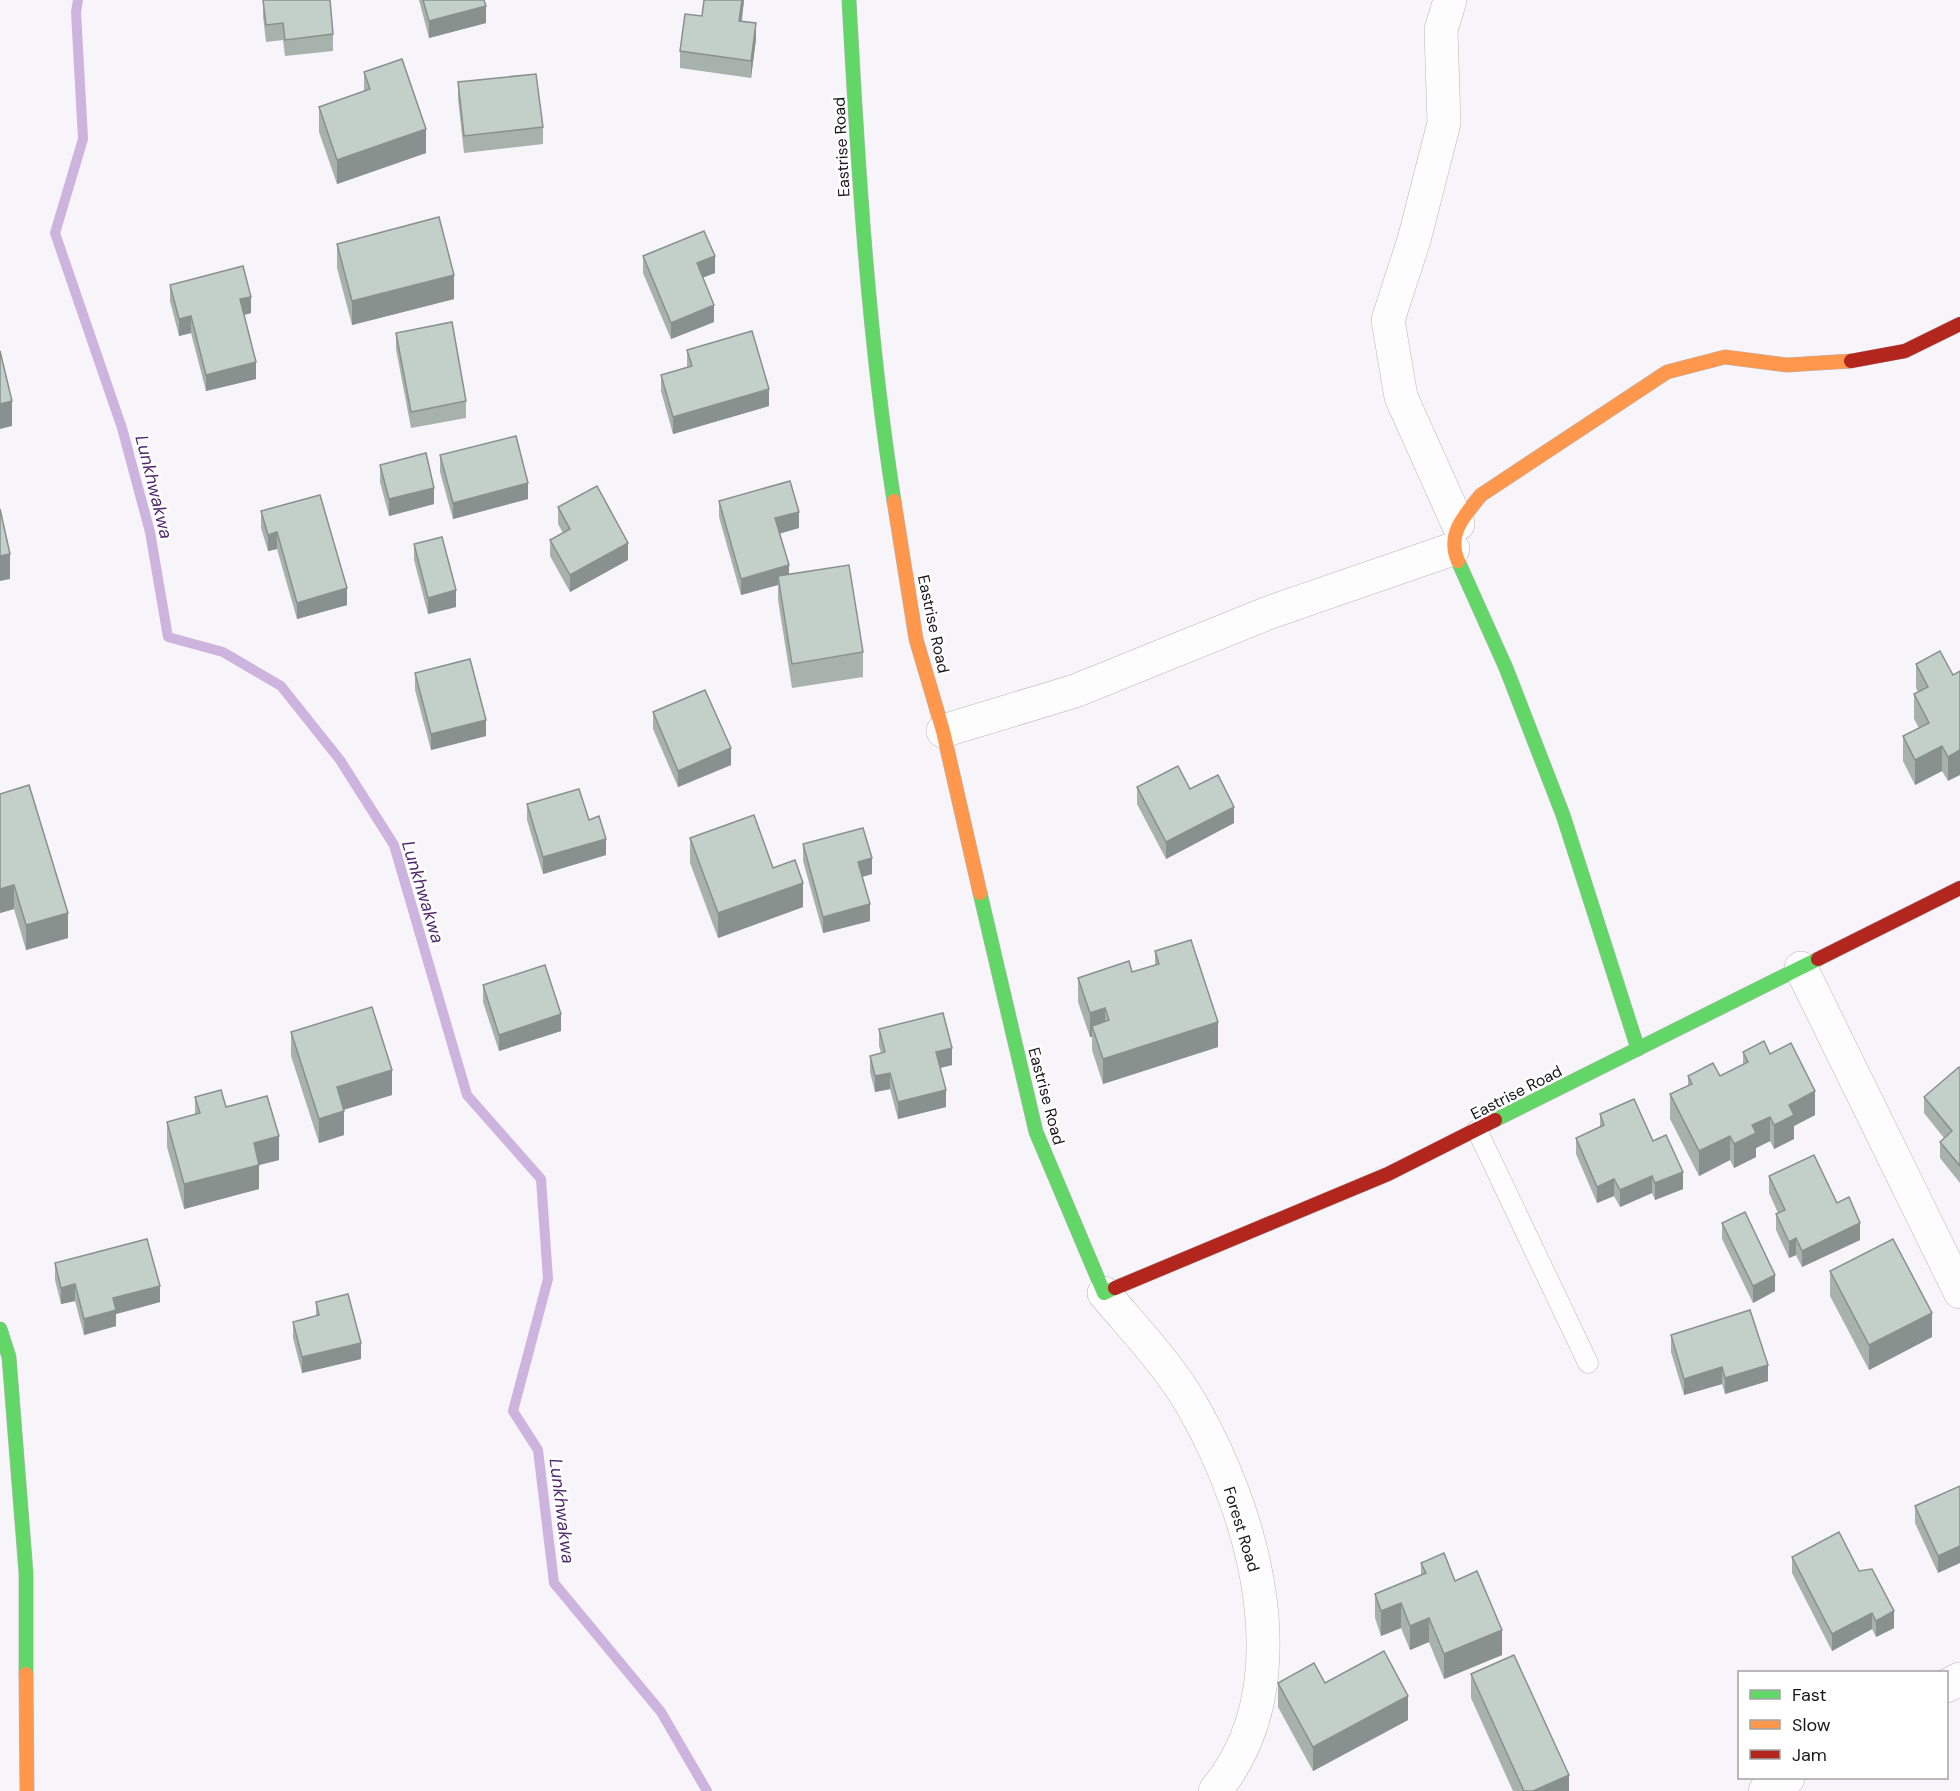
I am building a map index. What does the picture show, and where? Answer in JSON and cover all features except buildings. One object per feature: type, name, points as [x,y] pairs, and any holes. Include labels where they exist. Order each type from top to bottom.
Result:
[{"type":"street","name":"Eastrise Road","points":[[849,0],[859,193],[882,426],[916,639],[943,731],[1036,1132],[1104,1293],[1388,1174],[1960,888]]},
{"type":"street","points":[[1450,0],[1441,30],[1444,123],[1413,240],[1388,320],[1401,397],[1563,815],[1638,1049]]},
{"type":"street","points":[[943,731],[1076,691],[1456,537],[1481,495],[1668,372],[1725,357],[1786,365],[1843,363],[1905,351],[1960,324]]},
{"type":"street","points":[[1801,968],[1960,1292]]},
{"type":"street","name":"Forest Road","points":[[1104,1293],[1157,1357],[1193,1406],[1223,1470],[1251,1546],[1264,1613],[1258,1708],[1233,1769],[1215,1791]]},
{"type":"street","points":[[0,1329],[9,1357],[26,1573],[27,1791]]},
{"type":"street","points":[[1765,1791],[1786,1779]]},
{"type":"lane","points":[[1477,1130],[1588,1363]]},
{"type":"waterway","name":"Lunkhwakwa","points":[[78,0],[76,12],[83,139],[55,233],[122,428],[150,532],[168,637],[223,652],[281,686],[340,760],[394,845],[467,1095],[541,1179],[548,1279],[513,1411],[538,1450],[554,1583],[661,1712],[707,1791]]},
{"type":"traffic: fast","points":[[849,0],[860,189],[871,314],[894,501]]},
{"type":"traffic: fast","points":[[1458,561],[1506,668],[1563,815],[1638,1049]]},
{"type":"traffic: fast","points":[[980,893],[1036,1132],[1104,1293],[1115,1288]]},
{"type":"traffic: fast","points":[[1495,1120],[1818,959]]},
{"type":"traffic: fast","points":[[0,1329],[9,1357],[26,1573],[26,1674]]},
{"type":"traffic: slow","points":[[1458,561],[1454,542],[1459,525],[1481,495],[1667,372],[1725,357],[1787,365],[1851,361]]},
{"type":"traffic: slow","points":[[894,501],[916,639],[943,731],[980,893]]},
{"type":"traffic: slow","points":[[26,1674],[27,1791]]},
{"type":"traffic: jam","points":[[1851,361],[1905,351],[1960,324]]},
{"type":"traffic: jam","points":[[1818,959],[1960,888]]},
{"type":"traffic: jam","points":[[1115,1288],[1388,1174],[1495,1120]]}]
